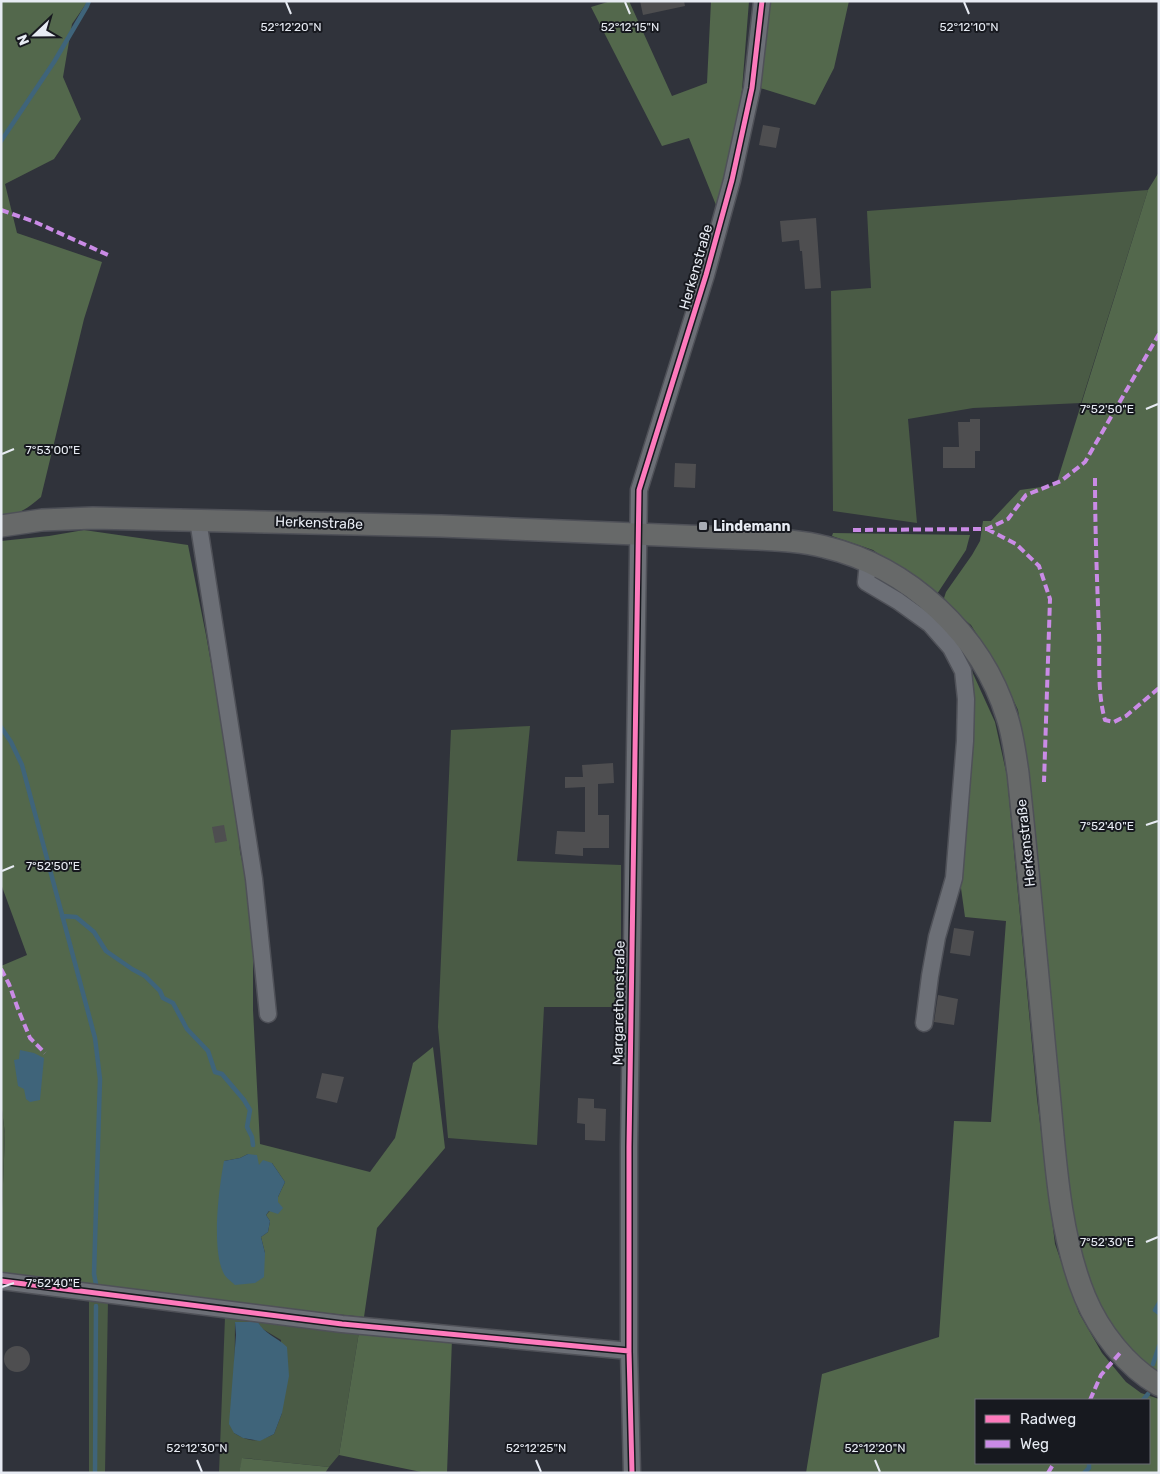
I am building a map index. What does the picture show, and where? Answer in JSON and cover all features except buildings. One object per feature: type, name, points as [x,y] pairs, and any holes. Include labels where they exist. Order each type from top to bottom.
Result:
[{"type":"main road","name":"Herkenstraße","points":[[1,526],[42,520],[93,518],[441,526],[792,541],[825,547],[868,562],[913,587],[941,611],[958,629],[982,662],[1007,716],[1018,773],[1051,1114],[1067,1240],[1085,1298],[1100,1324],[1120,1353],[1135,1368],[1159,1385]]},
{"type":"street","name":"Herkenstraße","points":[[638,534],[639,490],[706,275],[732,180],[752,88],[762,1]]},
{"type":"street","points":[[198,520],[254,879],[268,1014]]},
{"type":"street","name":"Margarethenstraße","points":[[632,1473],[629,1350],[629,1147],[638,534]]},
{"type":"street","points":[[868,562],[866,582],[898,601],[930,624],[951,648],[962,671],[964,680],[966,699],[965,741],[954,878],[937,938],[924,1024]]},
{"type":"street","points":[[1,1281],[342,1324],[629,1350]]},
{"type":"green space","points":[[1,1],[88,1],[72,24],[63,77],[81,119],[54,159],[5,184],[17,233],[102,262],[84,319],[41,497],[23,510],[1,516]]},
{"type":"green space","points":[[611,1],[629,1],[672,96],[707,83],[711,1],[749,1],[742,90],[733,145],[718,210],[689,138],[662,146],[591,7]]},
{"type":"green space","points":[[768,1],[849,1],[834,68],[815,105],[760,88]]},
{"type":"green space","points":[[1159,172],[1159,1378],[1141,1365],[1095,1302],[1077,1258],[1065,1185],[1027,771],[1018,710],[1000,672],[971,625],[946,605],[944,598],[946,592],[980,541],[983,521],[991,521],[1020,490],[1056,485],[1148,190]]},
{"type":"green space","points":[[1148,190],[1081,403],[973,408],[908,419],[917,523],[833,511],[831,291],[871,288],[867,211]]},
{"type":"green space","points":[[84,530],[188,545],[236,803],[240,852],[253,909],[253,1010],[260,1144],[370,1172],[395,1138],[413,1063],[433,1047],[445,1148],[377,1228],[364,1317],[1,1278],[5,1134],[1,1102],[1,966],[27,955],[1,884],[1,541]],"holes":[[[248,1154],[259,1166],[272,1163],[285,1182],[278,1197],[278,1202],[266,1215],[270,1221],[268,1232],[261,1237],[265,1253],[224,1274],[224,1161],[240,1158]]]},
{"type":"green space","points":[[833,533],[970,535],[966,550],[937,594],[930,593],[873,550],[832,536]]},
{"type":"green space","points":[[970,667],[995,722],[1007,776],[1037,1099],[1055,1244],[1079,1313],[1102,1353],[1126,1382],[1141,1393],[1159,1399],[1159,1473],[806,1473],[822,1374],[939,1337],[954,1121],[991,1122],[1006,921],[965,917],[960,881]]},
{"type":"green space","points":[[530,726],[517,861],[621,865],[621,1007],[544,1007],[537,1145],[448,1138],[438,1027],[451,730]]},
{"type":"green space","points":[[1,1102],[5,1134],[1,1234]]},
{"type":"green space","points":[[108,1300],[105,1473],[89,1473],[89,1301]]},
{"type":"green space","points":[[225,1317],[359,1332],[339,1455],[329,1467],[243,1458],[239,1473],[219,1473]],"holes":[[[258,1322],[261,1328],[281,1340],[282,1413],[274,1434],[263,1439],[250,1440],[234,1433],[235,1323]]]},
{"type":"green space","points":[[359,1332],[452,1339],[447,1473],[426,1473],[339,1455]]},
{"type":"green space","points":[[242,1458],[329,1467],[325,1473],[239,1473]]},
{"type":"water","points":[[20,1050],[34,1053],[44,1058],[40,1100],[30,1102],[26,1099],[24,1089],[18,1086],[14,1060],[19,1059]]},
{"type":"water","points":[[248,1154],[257,1155],[259,1165],[263,1160],[272,1163],[285,1182],[278,1197],[278,1202],[283,1208],[278,1214],[269,1211],[266,1215],[270,1221],[268,1232],[261,1237],[265,1253],[264,1277],[255,1283],[235,1285],[225,1275],[220,1263],[217,1235],[218,1202],[224,1161],[240,1158]]},
{"type":"water","points":[[235,1322],[258,1322],[263,1329],[287,1347],[289,1376],[282,1413],[274,1434],[260,1441],[243,1438],[234,1433],[229,1424],[236,1335]]},
{"type":"waterway","points":[[1,141],[54,62],[89,1]]},
{"type":"waterway","points":[[1,727],[22,765],[95,1038],[100,1079],[94,1274],[96,1284]]},
{"type":"waterway","points":[[62,916],[76,917],[94,932],[106,951],[145,976],[160,991],[163,998],[173,1003],[187,1029],[208,1051],[215,1072],[222,1074],[250,1110],[247,1127],[252,1137],[253,1145]]},
{"type":"waterway","points":[[1159,1303],[1155,1310],[1159,1313]]},
{"type":"waterway","points":[[95,1473],[96,1306]]},
{"type":"waterway","points":[[1153,1364],[1159,1346]]},
{"type":"waterway","points":[[1144,1399],[1148,1394]]},
{"type":"waterway","points":[[1084,1473],[1089,1468],[1089,1464]]},
{"type":"marked path","points":[[1,210],[35,222],[108,255]]},
{"type":"marked path","points":[[853,530],[987,529],[1008,519],[1026,495],[1061,481],[1085,462],[1159,334]]},
{"type":"marked path","points":[[1095,478],[1099,676],[1105,720],[1114,722],[1126,716],[1159,688]]},
{"type":"marked path","points":[[987,529],[1016,544],[1039,566],[1050,599],[1044,782]]},
{"type":"marked path","points":[[1,969],[9,984],[30,1038],[45,1053]]},
{"type":"marked path","points":[[1090,1399],[1101,1375],[1120,1353]]},
{"type":"marked path","points":[[1048,1473],[1053,1464]]},
{"type":"cycle path","points":[[632,1473],[629,1351],[629,1147],[639,490],[706,275],[732,180],[752,88],[762,1]]},
{"type":"cycle path","points":[[1,1281],[342,1324],[629,1351]]},
{"type":"place","name":"Lindemann","points":[[703,526]]}]
